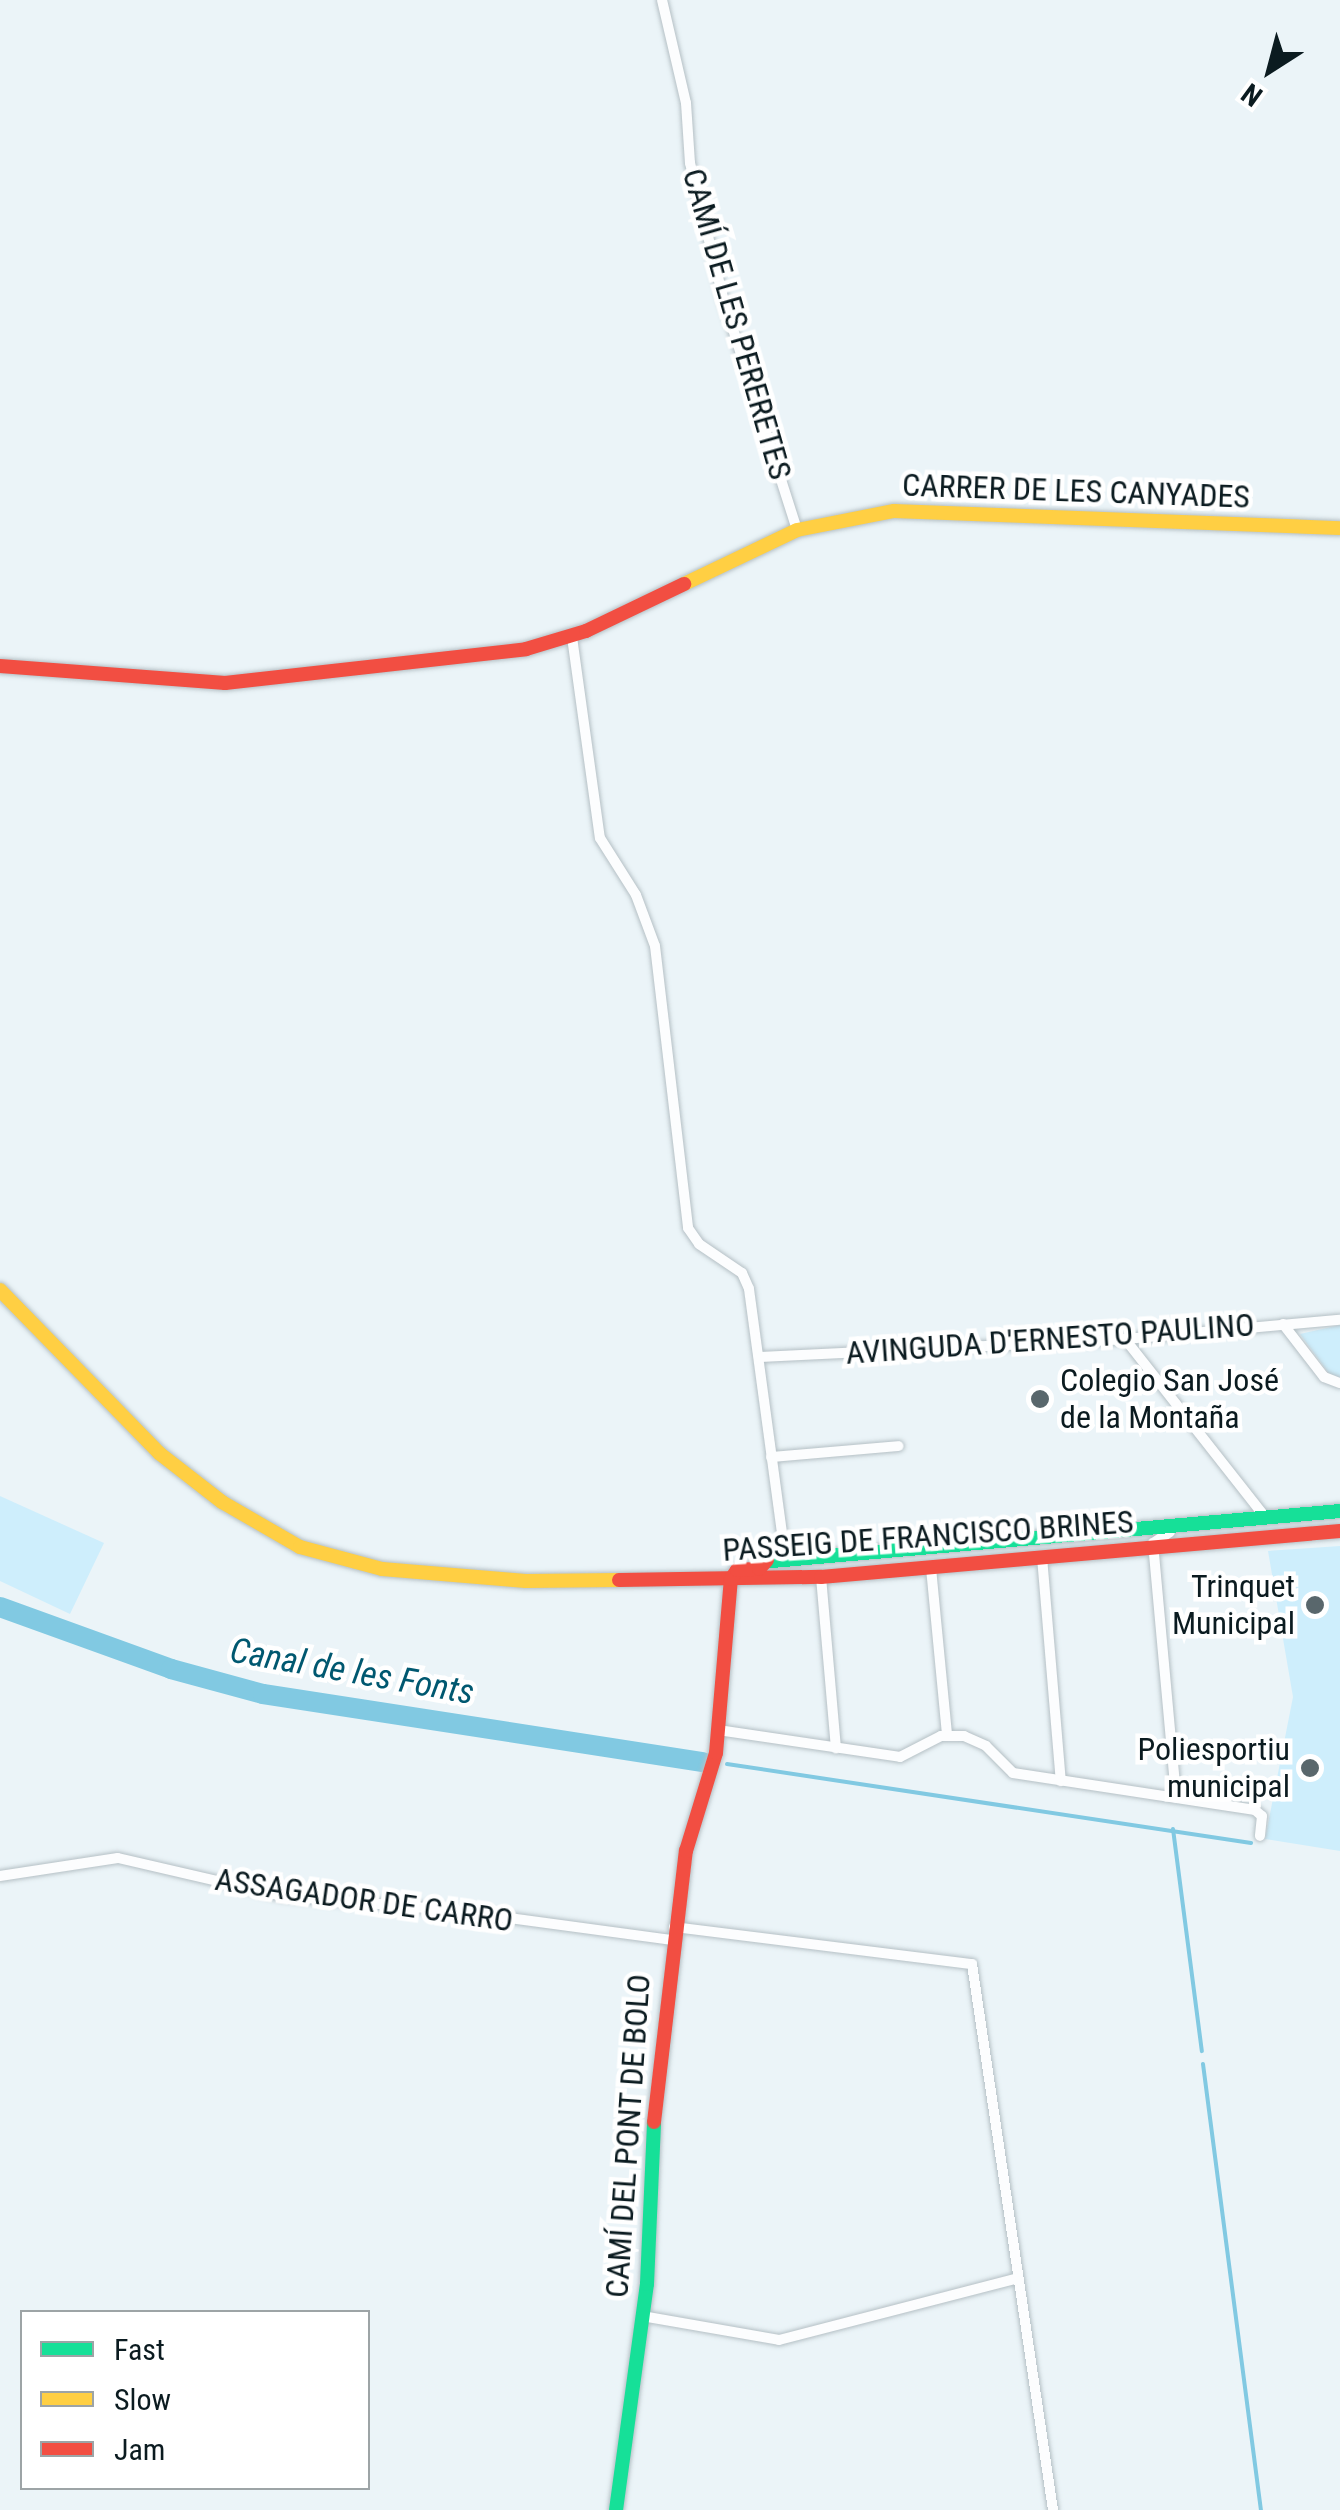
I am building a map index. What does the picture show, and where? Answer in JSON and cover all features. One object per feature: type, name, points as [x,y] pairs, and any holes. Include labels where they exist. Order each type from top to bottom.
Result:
[{"type":"street","name":"CAMÍ DE LES PERERETES","points":[[662,0],[686,103],[690,162],[724,301],[797,530]]},
{"type":"street","name":"CARRER DE LES CANYADES","points":[[0,666],[225,683],[492,654],[572,636],[797,530],[894,511],[951,510],[1340,528]]},
{"type":"street","points":[[572,636],[600,838],[636,895],[655,946],[688,1228],[746,1278],[760,1357],[782,1578]]},
{"type":"street","points":[[0,1290],[159,1453],[276,1537],[344,1561],[418,1575],[632,1579]]},
{"type":"street","name":"AVINGUDA D'ERNESTO PAULINO","points":[[760,1357],[1126,1340],[1340,1320]]},
{"type":"street","points":[[1283,1324],[1324,1378],[1340,1383]]},
{"type":"street","points":[[1126,1340],[1266,1518]]},
{"type":"street","points":[[771,1457],[898,1446]]},
{"type":"street","name":"PASSEIG DE FRANCISCO BRINES","points":[[632,1579],[778,1558],[1340,1511]]},
{"type":"street","points":[[1176,1798],[1154,1548],[1160,1533],[1218,1522]]},
{"type":"street","name":"PASSEIG DE FRANCISCO BRINES","points":[[632,1579],[821,1577],[1340,1531]]},
{"type":"street","points":[[1042,1556],[1062,1781]]},
{"type":"street","points":[[731,1579],[737,1570],[759,1569],[778,1558]]},
{"type":"street","points":[[931,1568],[946,1734]]},
{"type":"street","points":[[821,1577],[836,1748]]},
{"type":"street","name":"CAMÍ DEL PONT DE BOLO","points":[[616,2510],[642,2316],[673,1934],[686,1851],[716,1753],[731,1579]]},
{"type":"street","points":[[718,1730],[904,1756],[946,1734],[986,1746],[1013,1773],[1255,1810],[1262,1816],[1260,1836]]},
{"type":"street","name":"ASSAGADOR DE CARRO","points":[[0,1876],[118,1858],[283,1896],[969,1961],[1018,2278]]},
{"type":"street","points":[[642,2316],[779,2340],[1018,2278],[1053,2510]]},
{"type":"shaded area","points":[[1340,1325],[1340,1379],[1333,1379],[1300,1334]]},
{"type":"shaded area","points":[[0,1496],[104,1543],[70,1614],[0,1581]]},
{"type":"shaded area","name":"Poliesportiu municipal","points":[[1340,1546],[1340,1851],[1265,1839],[1293,1697],[1268,1551]]},
{"type":"waterway","name":"Canal de les Fonts","points":[[0,1607],[171,1669],[263,1694],[703,1762]]},
{"type":"waterway","name":"Canal de les Fonts","points":[[727,1764],[1251,1843]]},
{"type":"waterway","points":[[1173,1829],[1202,2051]]},
{"type":"waterway","points":[[1203,2064],[1261,2510]]},
{"type":"traffic: fast","points":[[761,1562],[1340,1511]]},
{"type":"traffic: fast","points":[[616,2510],[647,2284],[654,2122]]},
{"type":"traffic: slow","points":[[684,584],[797,530],[894,511],[1340,528]]},
{"type":"traffic: slow","points":[[0,1290],[159,1453],[222,1502],[300,1547],[382,1569],[526,1581],[619,1580]]},
{"type":"traffic: jam","points":[[0,666],[225,683],[526,649],[586,631],[684,584]]},
{"type":"traffic: jam","points":[[619,1580],[821,1577],[1340,1531]]},
{"type":"traffic: jam","points":[[654,2122],[686,1851],[716,1753],[731,1579],[737,1570],[759,1569],[767,1560]]},
{"type":"place","name":"Colegio San José de la Montaña","points":[[1040,1399]]},
{"type":"place","name":"Trinquet Municipal","points":[[1315,1605]]},
{"type":"place","name":"Poliesportiu municipal","points":[[1310,1768]]}]
